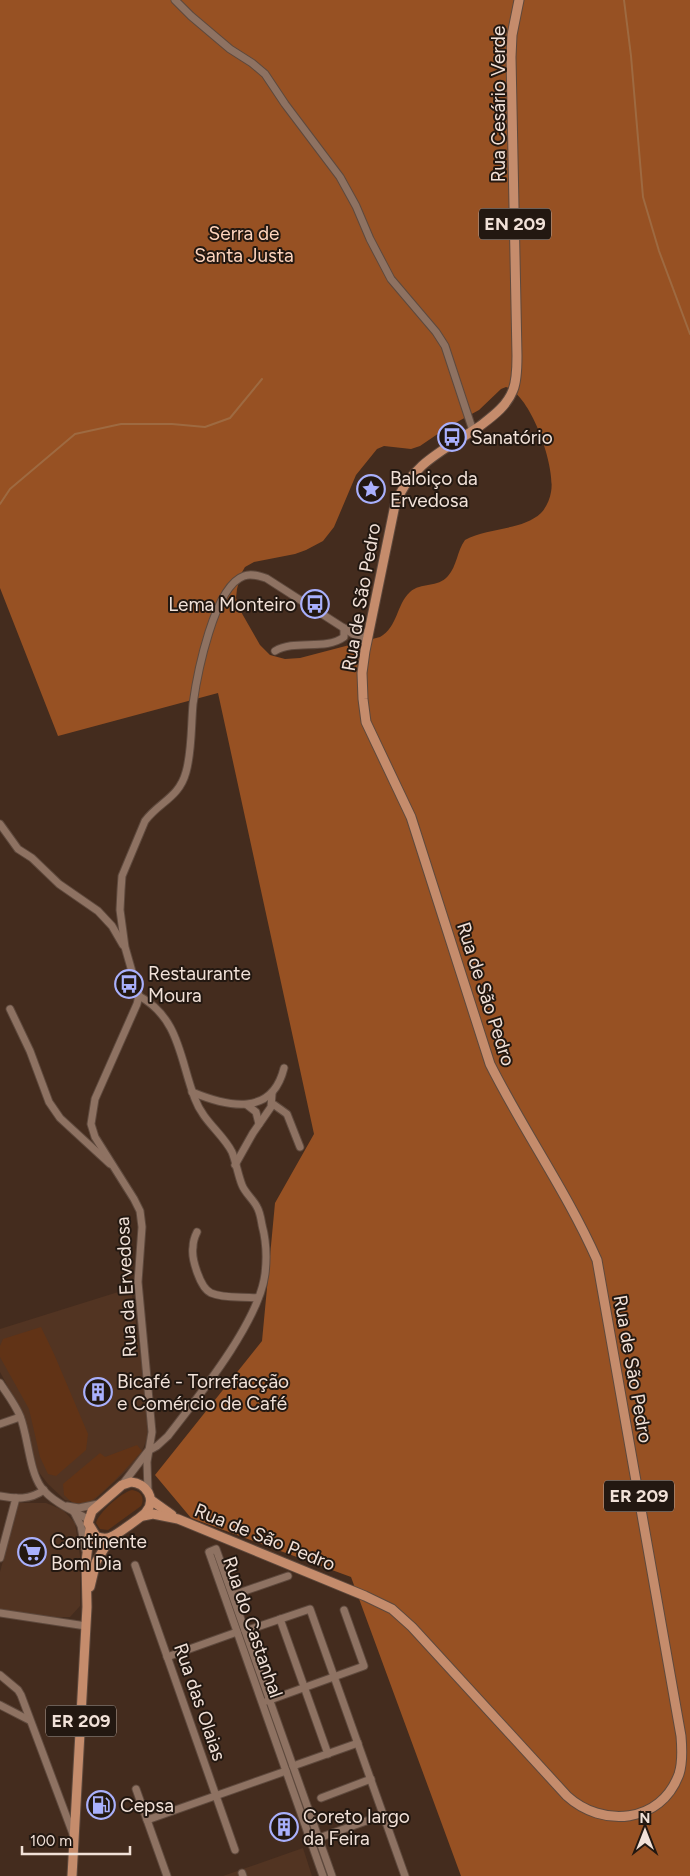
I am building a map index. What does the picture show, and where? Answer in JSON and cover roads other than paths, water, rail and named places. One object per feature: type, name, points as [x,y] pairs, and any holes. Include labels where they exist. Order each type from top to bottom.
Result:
[{"type":"main road","name":"Rua Cesário Verde","points":[[473,430],[494,416],[506,403],[513,390],[516,374],[511,57],[512,35],[519,0]]},
{"type":"main road","name":"Rua de São Pedro","points":[[143,1516],[154,1514],[178,1520],[365,1596],[392,1610],[412,1627],[567,1796],[583,1808],[610,1817],[627,1817],[638,1814],[661,1801],[677,1779],[681,1762],[681,1736],[596,1260],[582,1229],[506,1097],[490,1064],[411,816],[366,722],[362,673],[395,505],[401,490],[420,467],[473,430]]},
{"type":"main road","name":"ER 209","points":[[122,1485],[136,1482],[144,1486],[150,1496]]},
{"type":"main road","points":[[111,1537],[99,1538],[89,1524],[92,1511],[122,1485]]},
{"type":"main road","name":"Rua de São Pedro","points":[[150,1496],[178,1520]]},
{"type":"main road","points":[[143,1516],[148,1511],[150,1496]]},
{"type":"main road","name":"ER 209","points":[[87,1607],[96,1562],[111,1537],[143,1516]]},
{"type":"main road","name":"ER 209","points":[[73,1835],[87,1607],[86,1562],[89,1524]]},
{"type":"main road","points":[[72,1876],[73,1835]]},
{"type":"street","points":[[176,0],[230,49],[265,74],[289,110],[340,177],[391,279],[436,332],[445,346],[473,430]]},
{"type":"street","points":[[148,1451],[168,1436],[221,1364],[244,1328],[258,1298],[265,1275],[264,1234],[257,1207],[244,1189],[232,1152],[205,1118],[192,1092],[174,1033],[165,1019],[149,1002],[139,996],[125,947],[120,910],[122,876],[145,821],[151,813],[173,796],[182,785],[187,772],[194,703],[202,660],[218,608],[226,591],[235,581],[244,576],[253,575],[266,578],[344,628],[368,639]]},
{"type":"street","points":[[275,652],[283,646],[342,639],[344,637],[344,628]]},
{"type":"street","points":[[0,824],[18,848],[32,858],[59,884],[98,910],[112,926],[125,947]]},
{"type":"street","name":"Rua da Ervedosa","points":[[139,996],[95,1099],[91,1124],[95,1137],[140,1211],[142,1227],[138,1282],[152,1432],[148,1451],[150,1496]]},
{"type":"street","points":[[10,1009],[30,1051],[49,1102],[60,1118],[73,1131],[114,1167]]},
{"type":"street","points":[[235,1165],[272,1104],[272,1094],[282,1078],[284,1068]]},
{"type":"street","points":[[192,1092],[228,1104],[247,1105],[272,1094]]},
{"type":"street","points":[[272,1104],[287,1114],[300,1147]]},
{"type":"street","points":[[247,1105],[256,1112],[259,1124]]},
{"type":"street","points":[[197,1232],[192,1248],[202,1283],[207,1290],[218,1294],[258,1298]]},
{"type":"street","points":[[0,1383],[20,1417],[36,1478],[44,1490],[89,1524]]},
{"type":"street","points":[[0,1424],[20,1417]]},
{"type":"street","name":"Rua da Ervedosa","points":[[122,1485],[148,1451]]},
{"type":"street","points":[[0,1496],[23,1499],[36,1496],[44,1490]]},
{"type":"street","points":[[0,1558],[16,1498]]},
{"type":"street","points":[[64,1505],[79,1508],[101,1503]]},
{"type":"street","points":[[74,1512],[83,1532],[86,1562]]},
{"type":"street","name":"Rua do Castanhal","points":[[323,1876],[209,1552],[216,1549],[332,1876]]},
{"type":"street","name":"Rua das Olaias","points":[[135,1565],[235,1850]]},
{"type":"street","points":[[233,1596],[288,1576]]},
{"type":"street","points":[[246,1631],[310,1609],[405,1876]]},
{"type":"street","points":[[262,1703],[364,1666],[344,1610]]},
{"type":"street","points":[[0,1613],[86,1626]]},
{"type":"street","points":[[280,1619],[328,1754]]},
{"type":"street","points":[[167,1657],[237,1632]]},
{"type":"street","points":[[0,1675],[18,1690],[73,1835]]},
{"type":"street","points":[[0,1705],[29,1720]]},
{"type":"street","points":[[294,1766],[358,1743]]},
{"type":"street","points":[[147,1820],[286,1771]]},
{"type":"street","points":[[321,1798],[371,1780]]},
{"type":"street","points":[[136,1789],[167,1876]]},
{"type":"street","points":[[310,1841],[383,1815]]},
{"type":"waterway","points":[[624,0],[631,56],[643,197],[659,251],[690,334]]},
{"type":"waterway","points":[[0,504],[10,489],[75,434],[121,424],[172,424],[205,427],[230,418],[262,379]]},
{"type":"place","name":"Sanatório","points":[[452,437]]},
{"type":"place","name":"Baloiço da Ervedosa","points":[[371,489]]},
{"type":"place","name":"Lema Monteiro","points":[[315,604]]},
{"type":"place","name":"Restaurante Moura","points":[[129,984]]},
{"type":"place","name":"Bicafé - Torrefacção e Comércio de Café","points":[[98,1392]]},
{"type":"place","name":"Continente Bom Dia","points":[[32,1552]]},
{"type":"place","name":"Cepsa","points":[[101,1805]]},
{"type":"place","name":"Coreto largo da Feira","points":[[284,1827]]},
{"type":"park label","name":"Serra de Santa Justa","points":[[244,244]]}]
